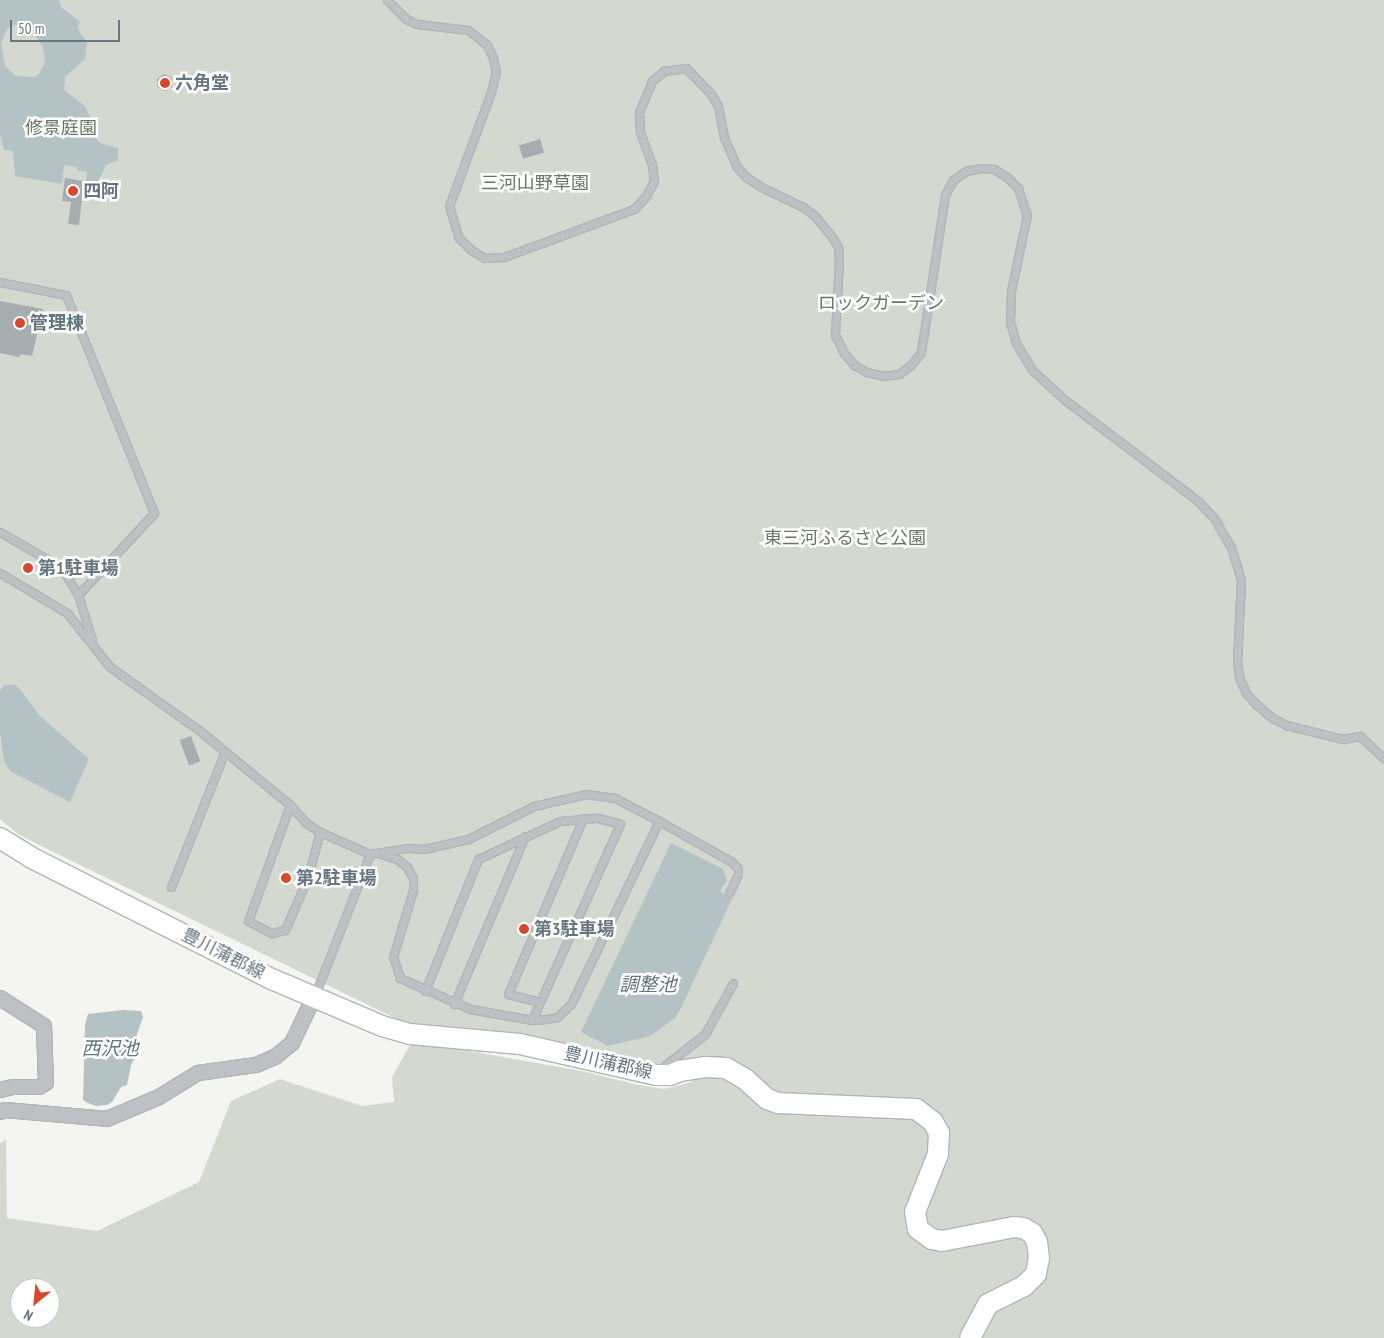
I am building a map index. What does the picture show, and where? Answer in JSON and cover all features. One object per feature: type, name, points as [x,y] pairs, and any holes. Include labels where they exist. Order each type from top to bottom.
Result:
[{"type":"main road","name":"豊川蒲郡線","points":[[0,838],[30,857],[274,980],[338,1006],[362,1019],[410,1034],[520,1044],[564,1052],[657,1075],[670,1075],[680,1071],[706,1067],[726,1068],[744,1079],[767,1099],[778,1103],[916,1109],[933,1122],[939,1134],[938,1154],[915,1212],[918,1229],[932,1240],[942,1241],[1014,1227],[1023,1228],[1032,1233],[1037,1242],[1039,1258],[1036,1274],[1024,1286],[988,1304],[970,1338]]},
{"type":"street","points":[[0,1112],[5,1110],[107,1119],[159,1097],[198,1073],[256,1065],[275,1056],[292,1043],[314,997]]},
{"type":"street","points":[[0,998],[44,1026],[46,1083],[39,1087],[13,1087],[0,1090]]},
{"type":"lane","points":[[387,0],[406,19],[417,24],[468,30],[487,45],[493,58],[496,72],[491,92],[449,206],[459,238],[471,250],[485,258],[504,257],[634,208],[646,196],[654,181],[652,164],[640,132],[639,112],[652,81],[664,72],[686,68],[711,94],[718,106],[724,137],[737,167],[746,177],[763,188],[803,207],[816,216],[838,247],[835,335],[844,353],[854,365],[867,372],[884,376],[899,374],[911,365],[921,352],[945,195],[954,180],[966,171],[982,168],[994,169],[1007,177],[1018,188],[1027,215],[1011,291],[1010,322],[1016,343],[1032,370],[1065,400],[1198,501],[1214,518],[1231,547],[1241,580],[1237,662],[1239,677],[1246,693],[1271,717],[1286,725],[1336,738],[1360,736],[1384,758]]},
{"type":"lane","points":[[0,282],[66,295],[154,513],[78,595]]},
{"type":"lane","points":[[0,532],[57,565],[66,575],[78,595],[94,646]]},
{"type":"lane","points":[[0,573],[67,613],[110,667],[200,731],[290,806],[306,823],[320,832],[370,854],[382,854],[409,848],[424,849],[468,839],[534,806],[586,794],[615,798],[631,804],[732,862],[738,869],[738,874],[729,894]]},
{"type":"lane","points":[[171,887],[225,751]]},
{"type":"lane","points":[[290,806],[248,921],[272,934],[285,930],[307,879],[320,832]]},
{"type":"lane","points":[[540,1002],[508,994],[583,818]]},
{"type":"lane","points":[[424,991],[478,859],[525,836],[560,822],[583,818],[598,818],[620,824],[532,1020]]},
{"type":"lane","points":[[382,854],[397,859],[407,867],[414,878],[413,890],[393,957],[400,978],[454,1004],[470,1009],[532,1020],[557,1017],[571,1004],[659,821]]},
{"type":"lane","points":[[454,1004],[525,836]]},
{"type":"lane","points":[[314,997],[370,854]]},
{"type":"lane","points":[[657,1075],[667,1063],[698,1042],[705,1034],[733,983]]},
{"type":"green space","name":"東三河ふるさと公園","points":[[0,0],[1384,0],[1384,1338],[0,1338],[0,1143],[6,1140],[7,1218],[97,1231],[199,1182],[231,1101],[280,1079],[362,1106],[394,1102],[392,1077],[412,1041],[582,1071],[638,1085],[664,1089],[692,1082],[706,1059],[680,1065],[648,1063],[552,1041],[494,1031],[423,1028],[403,1022],[18,834],[0,819]]},
{"type":"water","points":[[0,0],[59,0],[62,8],[80,22],[78,26],[80,33],[87,42],[85,59],[65,77],[64,90],[85,106],[90,117],[93,135],[100,143],[118,148],[118,160],[106,165],[97,184],[91,188],[85,188],[87,172],[77,170],[77,167],[64,165],[62,184],[15,176],[13,151],[4,150],[0,134]],"holes":[[[15,25],[24,26],[32,31],[43,47],[45,62],[39,74],[34,77],[16,76],[5,66],[1,44],[7,29]]]},
{"type":"water","points":[[4,685],[15,685],[21,690],[39,715],[89,759],[70,802],[10,771],[4,761],[0,732],[0,691]]},
{"type":"water","name":"調整池","points":[[671,843],[723,869],[727,881],[720,891],[732,899],[675,1018],[650,1036],[608,1046],[581,1032]]},
{"type":"water","name":"西沢池","points":[[123,1010],[141,1011],[143,1017],[135,1040],[140,1044],[140,1049],[131,1065],[127,1085],[121,1087],[112,1102],[107,1105],[96,1106],[83,1100],[85,1025],[88,1014]]},
{"type":"building","name":"六角堂","points":[[164,74],[172,78],[172,87],[165,91],[158,87],[157,79]]},
{"type":"building","points":[[540,139],[544,152],[523,159],[519,145]]},
{"type":"building","name":"四阿","points":[[65,178],[84,181],[79,225],[68,224],[71,202],[62,201]]},
{"type":"building","name":"管理棟","points":[[0,301],[43,309],[32,356],[20,354],[20,357],[0,353]]},
{"type":"building","points":[[191,736],[200,761],[189,765],[180,740]]},
{"type":"place","name":"六角堂","points":[[165,83]]},
{"type":"place","name":"四阿","points":[[73,191]]},
{"type":"place","name":"管理棟","points":[[20,323]]},
{"type":"place","name":"第1駐車場","points":[[28,568]]},
{"type":"place","name":"第2駐車場","points":[[286,878]]},
{"type":"place","name":"第3駐車場","points":[[524,929]]},
{"type":"park label","name":"修景庭園","points":[[61,128]]},
{"type":"park label","name":"三河山野草園","points":[[535,183]]},
{"type":"park label","name":"ロックガーデン","points":[[881,303]]}]
